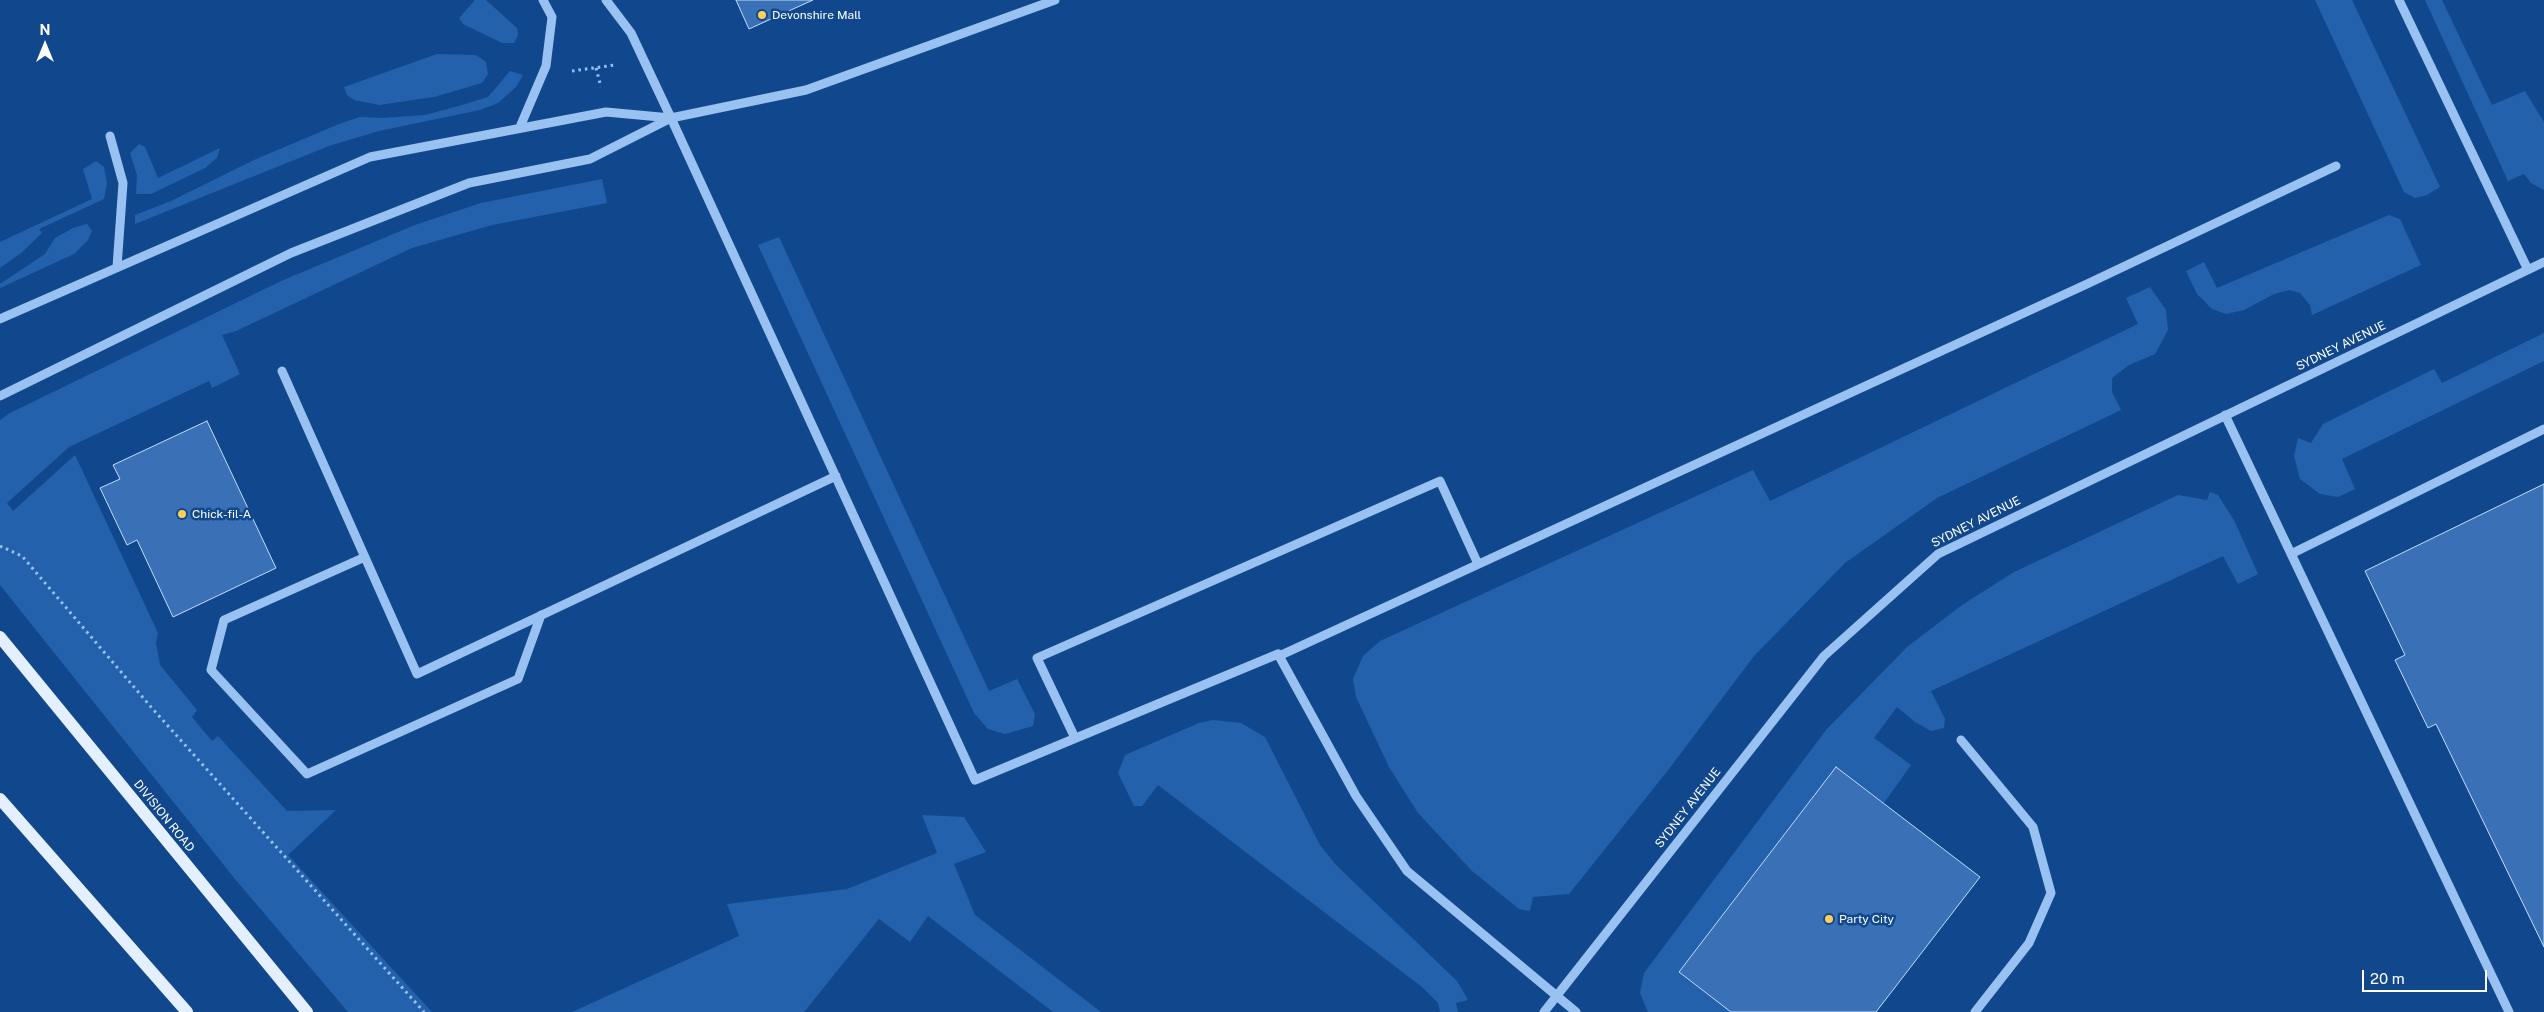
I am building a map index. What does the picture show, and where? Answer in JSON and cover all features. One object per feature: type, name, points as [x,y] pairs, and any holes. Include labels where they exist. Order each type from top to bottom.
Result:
[{"type":"main road","name":"DIVISION ROAD","points":[[0,637],[307,1012]]},
{"type":"main road","points":[[0,799],[187,1012]]},
{"type":"street","points":[[520,127],[546,66],[552,17],[544,0]]},
{"type":"street","points":[[606,0],[631,33],[975,780],[1278,654],[1279,656],[2096,280],[2336,166]]},
{"type":"street","points":[[0,396],[291,253],[469,183],[590,159],[671,118],[806,90],[1055,0]]},
{"type":"street","points":[[2399,0],[2528,270]]},
{"type":"street","points":[[0,320],[370,157],[606,112],[671,118]]},
{"type":"street","points":[[110,136],[122,183],[117,267]]},
{"type":"street","name":"SYDNEY AVENUE","points":[[1544,1012],[1824,656],[1938,554],[2544,262]]},
{"type":"street","points":[[282,371],[417,674],[836,476]]},
{"type":"street","points":[[2225,415],[2509,1012]]},
{"type":"street","points":[[2292,554],[2544,429]]},
{"type":"street","points":[[1075,738],[1037,658],[1440,481],[1478,564]]},
{"type":"street","points":[[365,557],[224,620],[211,670],[307,774],[518,679],[541,615]]},
{"type":"street","points":[[1279,656],[1356,796],[1407,871],[1576,1012]]},
{"type":"street","points":[[1961,740],[2033,827],[2050,893],[2029,943],[1975,1012]]},
{"type":"path","points":[[566,72],[615,65]]},
{"type":"path","points":[[596,68],[602,91]]},
{"type":"path","points":[[0,546],[22,556],[151,707],[424,1012]]},
{"type":"shaded area","points":[[475,0],[486,0],[517,28],[518,35],[514,43],[502,43],[463,24],[459,18]]},
{"type":"shaded area","points":[[2315,0],[2352,0],[2440,187],[2427,195],[2415,198],[2404,192]]},
{"type":"shaded area","points":[[2425,0],[2442,0],[2492,105],[2525,91],[2544,122],[2544,190],[2531,183],[2524,174],[2508,181]]},
{"type":"shaded area","points":[[437,54],[476,55],[486,62],[488,74],[482,83],[434,97],[379,105],[354,100],[347,95],[344,87]]},
{"type":"shaded area","points":[[510,71],[523,75],[516,87],[498,103],[480,110],[379,131],[329,146],[135,224],[135,215],[171,201],[254,160],[339,124],[360,117],[382,118],[425,115],[488,97]]},
{"type":"shaded area","points":[[139,144],[145,147],[158,178],[220,148],[217,158],[205,168],[151,194],[136,194],[137,175],[130,153]]},
{"type":"shaded area","points":[[96,161],[104,167],[107,183],[104,199],[39,229],[42,233],[21,253],[0,268],[0,242],[92,199],[83,169]]},
{"type":"shaded area","points":[[602,179],[607,203],[492,225],[412,248],[236,331],[222,335],[240,374],[212,388],[209,381],[69,447],[7,503],[13,511],[75,455],[158,633],[156,643],[160,665],[197,710],[192,717],[212,741],[218,736],[287,811],[336,810],[288,855],[432,1012],[348,1012],[235,879],[0,585],[0,420],[10,413],[281,281],[415,225],[481,203]]},
{"type":"shaded area","points":[[2389,215],[2400,219],[2421,265],[2312,315],[2310,305],[2300,293],[2289,290],[2274,294],[2244,310],[2226,314],[2212,309],[2197,294],[2186,271],[2204,262],[2217,288]]},
{"type":"shaded area","points":[[87,224],[92,231],[88,240],[74,254],[0,288],[0,284],[45,254],[55,238],[73,228]]},
{"type":"shaded area","points":[[779,237],[989,691],[1017,679],[1035,714],[1033,726],[1005,734],[988,729],[974,713],[758,245]]},
{"type":"shaded area","points":[[2150,287],[2166,310],[2168,330],[2155,354],[2129,365],[2112,378],[2112,392],[2121,410],[1937,498],[1845,563],[1754,656],[1669,769],[1569,894],[1533,897],[1530,911],[1519,909],[1472,871],[1418,813],[1389,767],[1356,697],[1353,679],[1363,656],[1380,641],[1753,470],[1770,501],[2138,324],[2126,298]]},
{"type":"shaded area","points":[[2544,333],[2544,361],[2342,459],[2355,489],[2338,497],[2320,494],[2300,479],[2294,456],[2298,438],[2311,443],[2323,424],[2434,369],[2442,383]]},
{"type":"shaded area","points":[[2210,492],[2218,495],[2235,522],[2258,574],[2238,584],[2223,556],[1931,691],[1945,719],[1944,728],[1931,731],[1915,722],[1897,707],[1874,738],[1911,765],[1884,803],[1836,767],[1679,972],[1731,1012],[1648,1012],[1640,993],[1644,973],[1826,730],[1907,647],[1962,605],[2014,572],[2178,495],[2207,500]]},
{"type":"shaded area","points":[[1213,720],[1241,723],[1265,737],[1320,845],[1336,865],[1457,981],[1468,1000],[1456,1003],[1458,1012],[1440,1012],[1438,1003],[1422,987],[1158,785],[1142,806],[1134,806],[1118,773],[1125,755],[1199,723]]},
{"type":"shaded area","points":[[922,815],[964,817],[986,852],[954,864],[975,915],[1101,1012],[1053,1012],[928,916],[910,942],[879,919],[804,1012],[572,1012],[739,936],[727,904],[847,889],[937,853]]},
{"type":"building","name":"Devonshire Mall","points":[[736,0],[813,0],[749,29]]},
{"type":"building","name":"Chick-fil-A","points":[[207,421],[276,568],[173,617],[137,540],[127,545],[100,488],[120,479],[113,465]]},
{"type":"building","points":[[2544,484],[2544,947],[2436,724],[2428,728],[2395,660],[2405,655],[2365,571]]},
{"type":"building","points":[[1836,767],[1980,877],[1876,1012],[1731,1012],[1679,972]]},
{"type":"place","name":"Devonshire Mall","points":[[762,15]]},
{"type":"place","name":"Chick-fil-A","points":[[182,514]]},
{"type":"place","name":"Party City","points":[[1829,919]]}]
